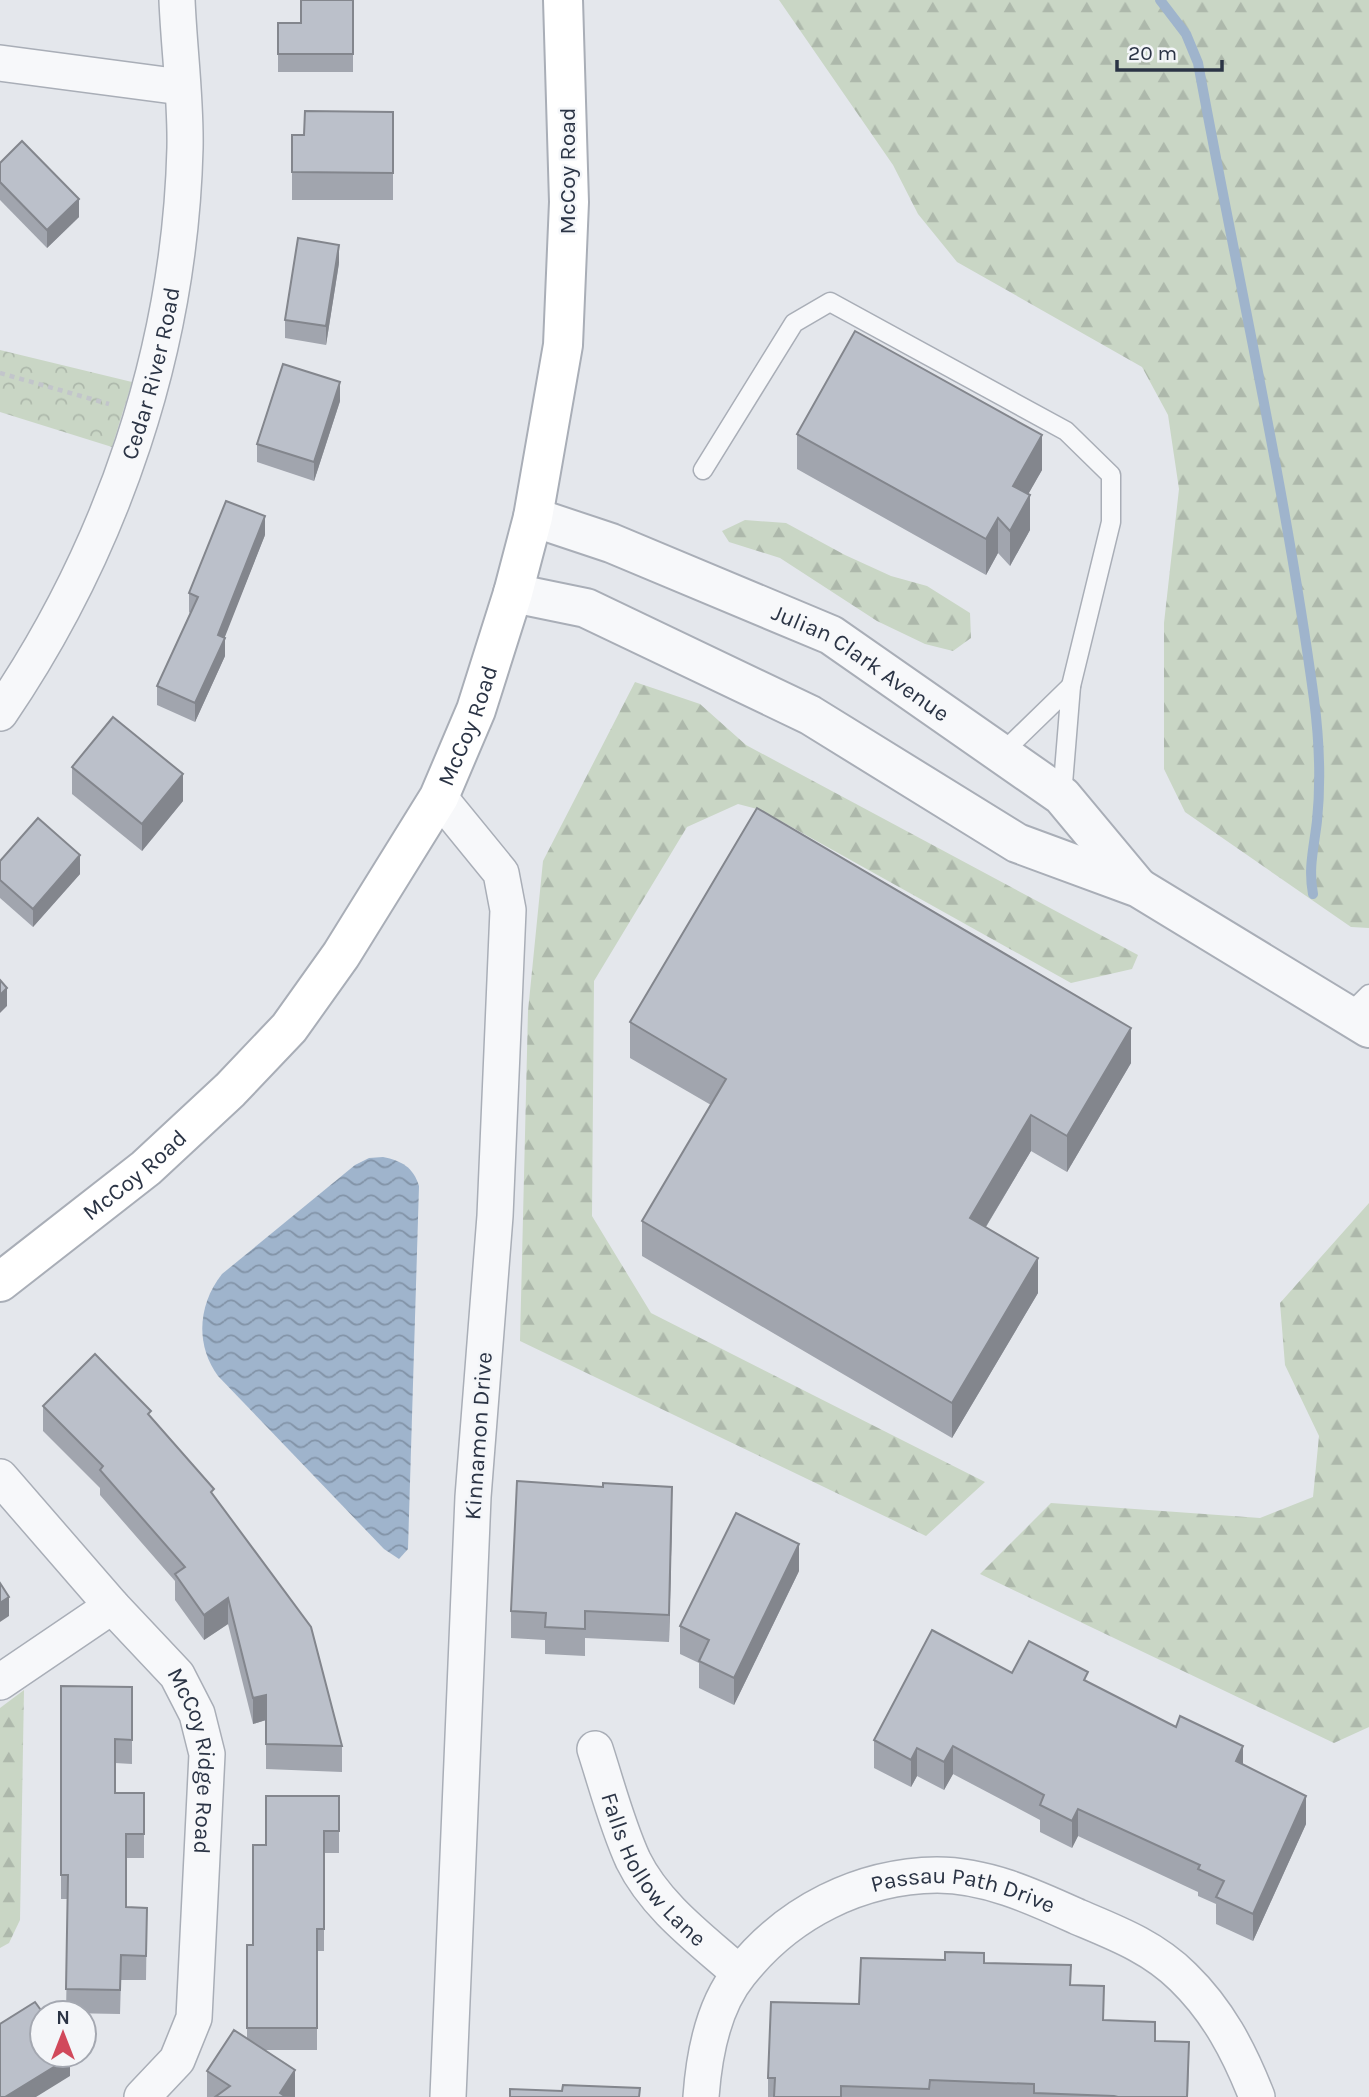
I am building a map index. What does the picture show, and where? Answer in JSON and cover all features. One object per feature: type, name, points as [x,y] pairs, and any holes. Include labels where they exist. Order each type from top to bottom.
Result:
[{"type":"main road","name":"McCoy Road","points":[[0,1282],[146,1168],[230,1090],[289,1028],[341,955],[439,797],[476,710],[513,593],[533,517],[563,345],[569,202],[563,0]]},
{"type":"street","name":"Cedar River Road","points":[[0,713],[56,620],[104,522],[144,414],[163,338],[180,228],[185,146],[177,0]]},
{"type":"street","points":[[0,63],[181,87]]},
{"type":"street","name":"Julian Clark Avenue","points":[[533,517],[611,543],[831,635],[1062,796],[1139,888]]},
{"type":"street","name":"Julian Clark Avenue","points":[[513,593],[586,608],[810,715],[1017,843],[1139,888],[1362,1012]]},
{"type":"street","name":"Kinnamon Drive","points":[[439,797],[501,873],[508,910],[495,1216],[472,1497],[448,2097]]},
{"type":"street","name":"McCoy Ridge Road","points":[[0,1477],[112,1606],[177,1675],[197,1714],[207,1754],[194,2018],[177,2060],[142,2097]]},
{"type":"street","points":[[0,1682],[112,1606]]},
{"type":"street","name":"Falls Hollow Lane","points":[[595,1749],[615,1815],[634,1863],[670,1912],[739,1973]]},
{"type":"street","name":"Passau Path Drive","points":[[701,2097],[703,2064],[712,2029],[739,1973],[792,1924],[823,1903],[858,1886],[939,1875],[984,1881],[1027,1894],[1144,1945],[1182,1976],[1217,2014],[1242,2058],[1257,2097]]},
{"type":"lane","points":[[703,470],[794,323],[830,302],[1066,431],[1111,475],[1111,522],[1071,686],[1062,796]]},
{"type":"lane","points":[[1001,754],[1071,686]]},
{"type":"path","points":[[0,373],[144,414]]},
{"type":"green space","points":[[779,0],[1369,0],[1369,928],[1351,927],[1185,812],[1164,769],[1164,623],[1179,489],[1168,415],[1142,367],[957,262],[918,214],[893,165]]},
{"type":"green space","points":[[0,350],[132,382],[112,447],[0,412]]},
{"type":"green space","points":[[745,520],[786,523],[891,576],[927,586],[970,613],[971,638],[953,651],[925,644],[877,621],[780,558],[729,542],[722,531]]},
{"type":"green space","points":[[635,682],[700,704],[746,745],[1138,955],[1132,969],[1071,983],[761,810],[738,804],[687,827],[594,981],[592,1216],[651,1313],[985,1482],[926,1536],[520,1341],[528,1011],[543,861]]},
{"type":"green space","points":[[1369,1203],[1369,1727],[1334,1743],[980,1574],[1051,1503],[1260,1518],[1313,1497],[1319,1436],[1285,1365],[1280,1303]]},
{"type":"green space","points":[[24,1690],[20,1920],[9,1943],[0,1948],[0,1708]]},
{"type":"water","points":[[383,1157],[406,1166],[414,1174],[419,1186],[408,1549],[399,1559],[384,1549],[218,1376],[206,1351],[202,1325],[208,1298],[222,1274],[355,1165],[369,1158]]},
{"type":"building","points":[[301,0],[353,0],[353,54],[278,54],[278,23],[301,23]]},
{"type":"building","points":[[305,111],[393,112],[393,173],[292,172],[292,135],[304,135]]},
{"type":"building","points":[[22,141],[79,199],[47,230],[0,182],[0,163]]},
{"type":"building","points":[[298,238],[339,245],[326,326],[285,320]]},
{"type":"building","points":[[855,331],[1042,435],[1013,486],[1030,495],[1010,531],[998,518],[986,539],[797,434]]},
{"type":"building","points":[[283,364],[340,382],[314,462],[257,444]]},
{"type":"building","points":[[226,501],[265,516],[218,635],[225,638],[195,703],[157,686],[198,597],[189,593]]},
{"type":"building","points":[[113,717],[183,774],[142,824],[72,767]]},
{"type":"building","points":[[757,808],[1131,1028],[1067,1136],[1031,1115],[970,1218],[1038,1258],[952,1403],[642,1221],[726,1079],[630,1022]]},
{"type":"building","points":[[38,818],[80,855],[33,909],[0,880],[0,861]]},
{"type":"building","points":[[0,980],[7,988],[0,995]]},
{"type":"building","points":[[95,1354],[151,1411],[148,1414],[214,1489],[211,1492],[311,1627],[342,1746],[266,1744],[266,1695],[253,1698],[228,1598],[204,1615],[175,1574],[185,1567],[100,1470],[103,1466],[43,1406]]},
{"type":"building","points":[[517,1481],[603,1487],[603,1483],[672,1487],[669,1615],[585,1611],[585,1629],[545,1627],[546,1613],[511,1611]]},
{"type":"building","points":[[736,1513],[799,1544],[734,1678],[699,1661],[709,1640],[680,1626]]},
{"type":"building","points":[[0,1583],[9,1597],[0,1603]]},
{"type":"building","points":[[932,1630],[1012,1673],[1029,1641],[1088,1672],[1084,1680],[1176,1727],[1180,1716],[1243,1746],[1236,1761],[1306,1796],[1253,1914],[1216,1897],[1224,1881],[1198,1869],[1200,1865],[1078,1809],[1072,1821],[1040,1805],[1044,1795],[953,1746],[944,1762],[917,1748],[911,1760],[874,1740]]},
{"type":"building","points":[[61,1686],[132,1687],[132,1740],[115,1739],[115,1793],[144,1793],[144,1834],[126,1834],[126,1907],[147,1908],[146,1956],[121,1955],[120,1990],[66,1989],[68,1875],[61,1875]]},
{"type":"building","points":[[266,1796],[339,1796],[339,1831],[324,1831],[324,1929],[317,1929],[317,2028],[247,2028],[247,1945],[253,1945],[253,1845],[266,1845]]},
{"type":"building","points":[[945,1952],[984,1953],[984,1963],[1071,1965],[1070,1985],[1104,1986],[1103,2020],[1155,2022],[1155,2041],[1189,2042],[1187,2097],[1034,2093],[1034,2084],[930,2080],[929,2089],[841,2086],[841,2097],[774,2097],[775,2078],[768,2078],[771,2002],[859,2004],[861,1958],[945,1960]]},
{"type":"building","points":[[28,2006],[28,2069],[50,2069],[5,2097],[0,2097],[0,2024]]},
{"type":"building","points":[[234,2030],[295,2070],[280,2093],[286,2097],[215,2097],[230,2086],[207,2071]]},
{"type":"building","points":[[563,2085],[640,2088],[639,2097],[510,2097],[510,2089],[562,2091]]},
{"type":"waterway","points":[[1160,0],[1186,34],[1198,63],[1289,540],[1314,699],[1318,744],[1318,806],[1311,866],[1313,894]]}]
